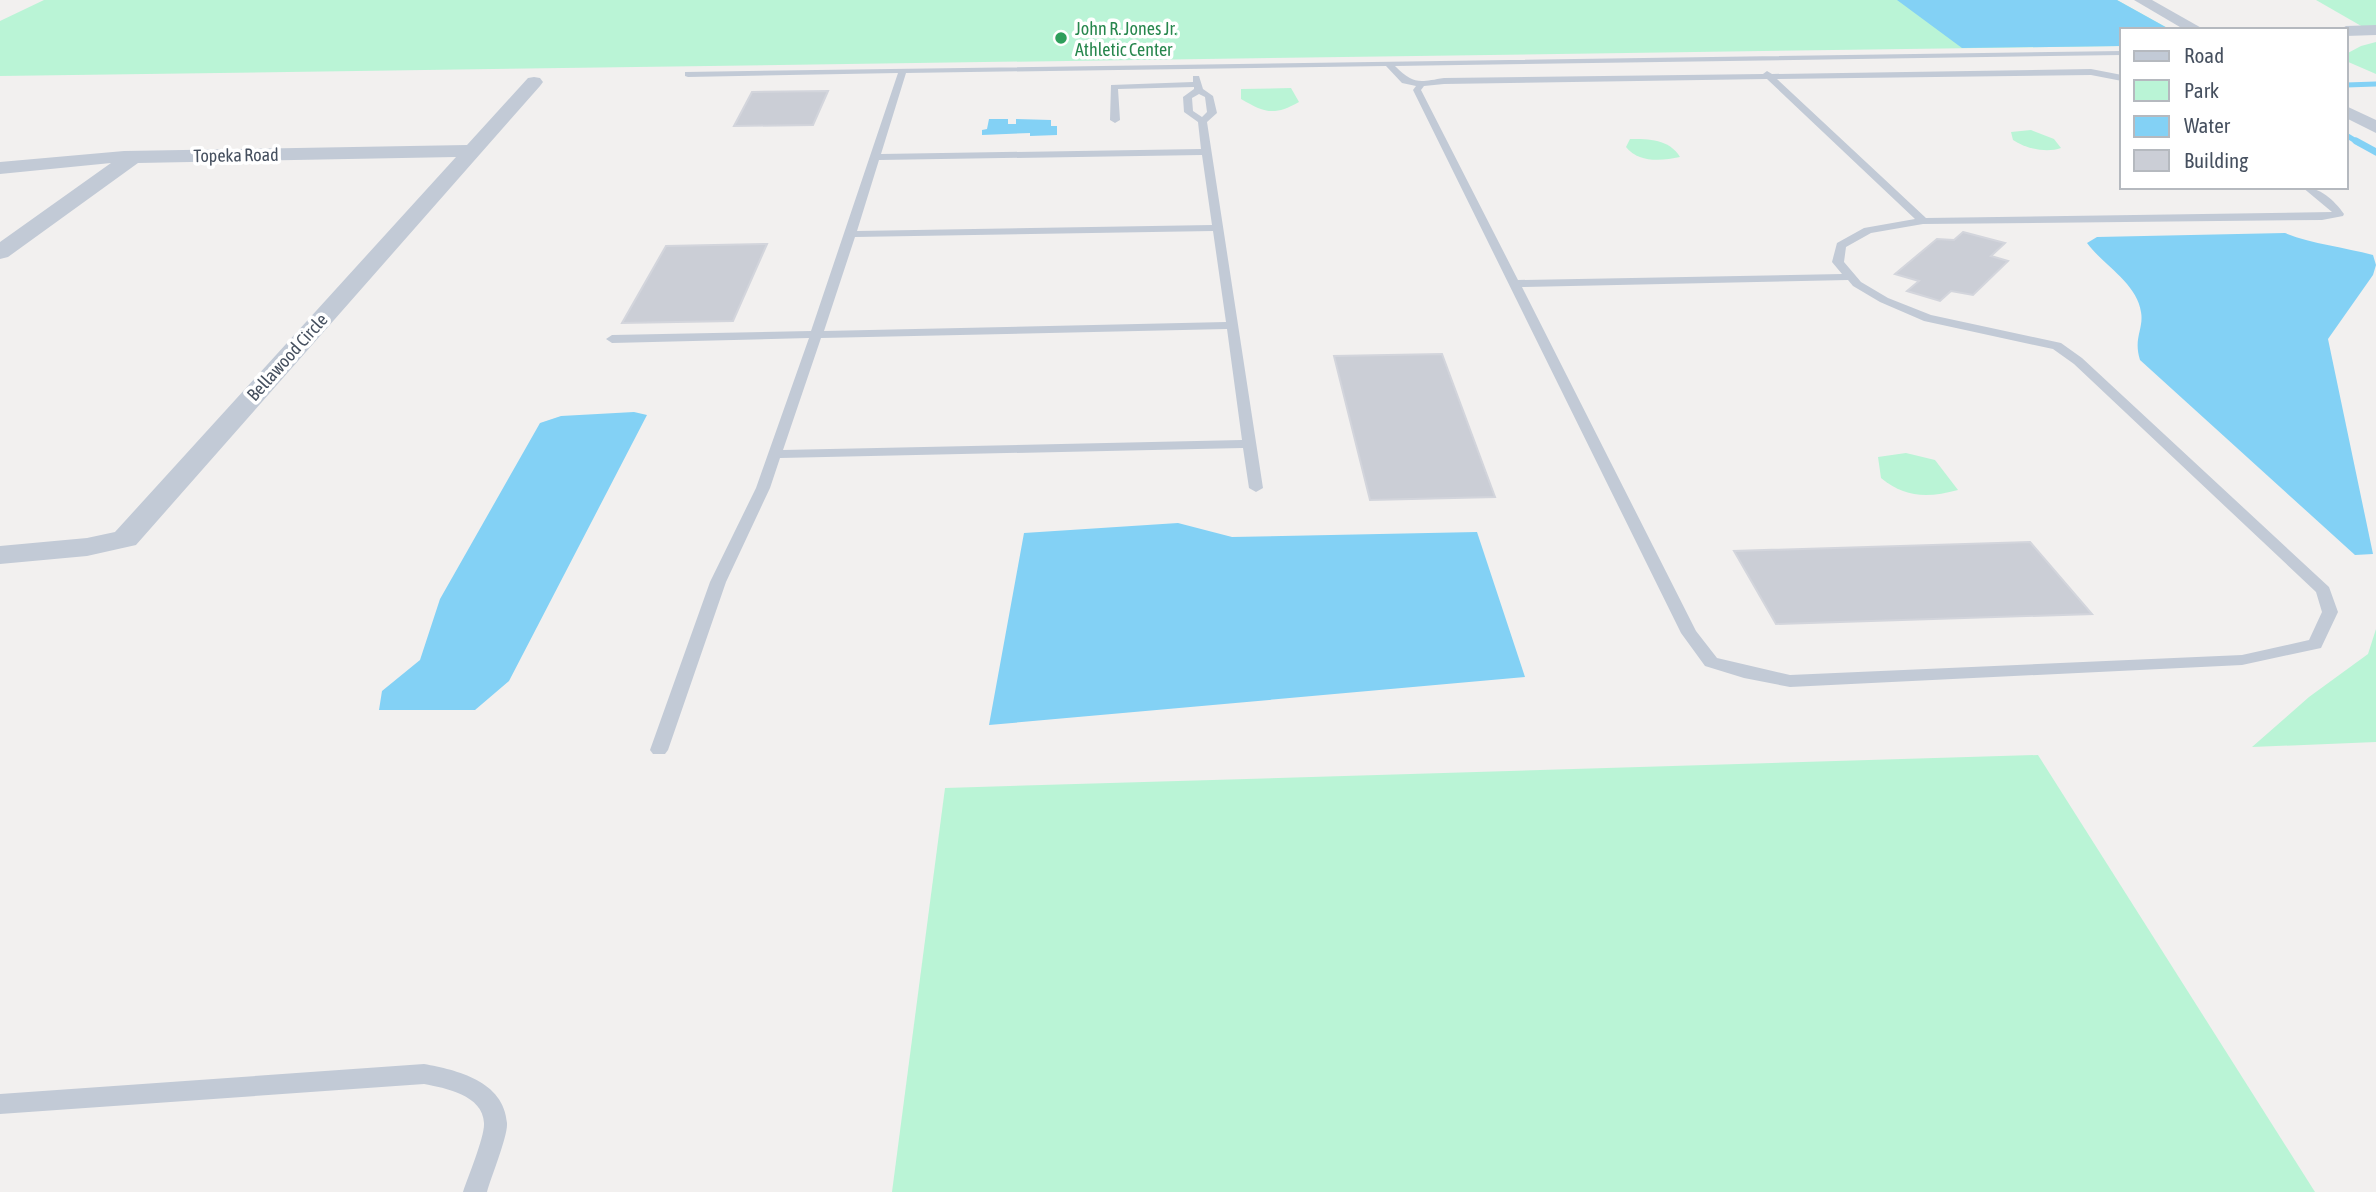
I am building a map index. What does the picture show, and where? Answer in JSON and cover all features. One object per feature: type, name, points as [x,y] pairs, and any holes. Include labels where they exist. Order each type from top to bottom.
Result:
[{"type":"street","points":[[2141,0],[2193,28]]},
{"type":"street","points":[[2348,30],[2374,30]]},
{"type":"street","name":"Bellawood Circle","points":[[0,555],[87,547],[125,539],[534,82]]},
{"type":"street","points":[[2348,112],[2376,127]]},
{"type":"street","name":"Topeka Road","points":[[0,168],[133,156],[473,151]]},
{"type":"street","points":[[0,252],[133,156]]},
{"type":"lane","points":[[688,74],[2120,53]]},
{"type":"lane","points":[[1749,57],[1923,221]]},
{"type":"lane","points":[[1387,63],[1398,76],[1421,84],[1444,81],[2091,72],[2120,78]]},
{"type":"lane","points":[[1192,66],[1198,88]]},
{"type":"lane","points":[[659,750],[718,582],[763,488],[819,332],[903,70]]},
{"type":"lane","points":[[1421,84],[1417,90],[1689,633],[1711,662],[1744,673],[1790,681],[2242,660],[2315,645],[2330,612],[2323,590],[2078,361],[2057,346],[1928,318],[1884,300],[1857,284],[1838,262],[1842,245],[1868,230],[1923,221],[2322,217],[2339,214],[2310,189]]},
{"type":"lane","points":[[1115,120],[1114,87],[1198,88],[1209,96],[1212,113],[1202,121]]},
{"type":"lane","points":[[1198,88],[1187,97],[1189,112],[1202,121],[1256,488]]},
{"type":"lane","points":[[875,158],[1207,152]]},
{"type":"lane","points":[[851,234],[1218,228]]},
{"type":"lane","points":[[1514,284],[1851,277]]},
{"type":"lane","points":[[612,338],[1232,325]]},
{"type":"lane","points":[[775,454],[1250,444]]},
{"type":"lane","points":[[0,1104],[424,1074],[458,1080],[489,1102],[496,1124],[475,1192]]},
{"type":"green space","name":"John R. Jones Jr. Athletic Center","points":[[44,0],[2117,0],[2167,28],[2120,28],[2120,46],[0,76],[0,21]]},
{"type":"green space","points":[[2316,0],[2376,0],[2376,27],[2363,27]]},
{"type":"green space","points":[[2376,42],[2376,74],[2348,62],[2348,53]]},
{"type":"green space","points":[[1291,88],[1299,102],[1276,111],[1263,110],[1241,99],[1241,89]]},
{"type":"green space","points":[[2031,130],[2054,139],[2061,148],[2037,149],[2013,140],[2011,132]]},
{"type":"green space","points":[[1630,139],[1664,143],[1680,157],[1658,160],[1637,156],[1626,147]]},
{"type":"green space","points":[[1906,453],[1935,460],[1958,490],[1917,495],[1890,485],[1881,478],[1878,457]]},
{"type":"green space","points":[[2376,629],[2376,742],[2252,747],[2309,697],[2368,654]]},
{"type":"green space","points":[[2038,755],[2315,1192],[892,1192],[945,788]]},
{"type":"water","points":[[1897,0],[2117,0],[2167,28],[2120,28],[2120,46],[1962,48]]},
{"type":"water","points":[[989,119],[1008,119],[1008,124],[1016,124],[1016,119],[1051,120],[1051,126],[1057,126],[1057,135],[982,135],[982,130],[987,129]]},
{"type":"water","points":[[2285,233],[2373,255],[2376,265],[2373,275],[2328,339],[2373,554],[2355,555],[2140,360],[2138,346],[2142,318],[2138,302],[2126,283],[2087,243],[2097,237]]},
{"type":"water","points":[[634,412],[647,415],[509,681],[475,710],[379,710],[382,691],[420,660],[440,599],[540,423],[561,416]]},
{"type":"water","points":[[1178,523],[1232,537],[1477,532],[1525,677],[989,725],[1024,533]]},
{"type":"building","points":[[828,91],[813,125],[734,126],[752,92]]},
{"type":"building","points":[[1963,232],[2005,243],[1991,256],[2008,261],[1973,295],[1951,291],[1940,301],[1907,291],[1919,281],[1895,274],[1937,239],[1954,240]]},
{"type":"building","points":[[767,244],[733,321],[622,323],[666,246]]},
{"type":"building","points":[[1442,354],[1495,497],[1370,500],[1334,356]]},
{"type":"building","points":[[2030,542],[2092,614],[1776,624],[1734,551]]},
{"type":"waterway","points":[[2348,85],[2376,84]]},
{"type":"waterway","points":[[2348,136],[2359,143]]},
{"type":"waterway","points":[[2356,141],[2376,152]]},
{"type":"place","name":"John R. Jones Jr. Athletic Center","points":[[1061,38]]}]
